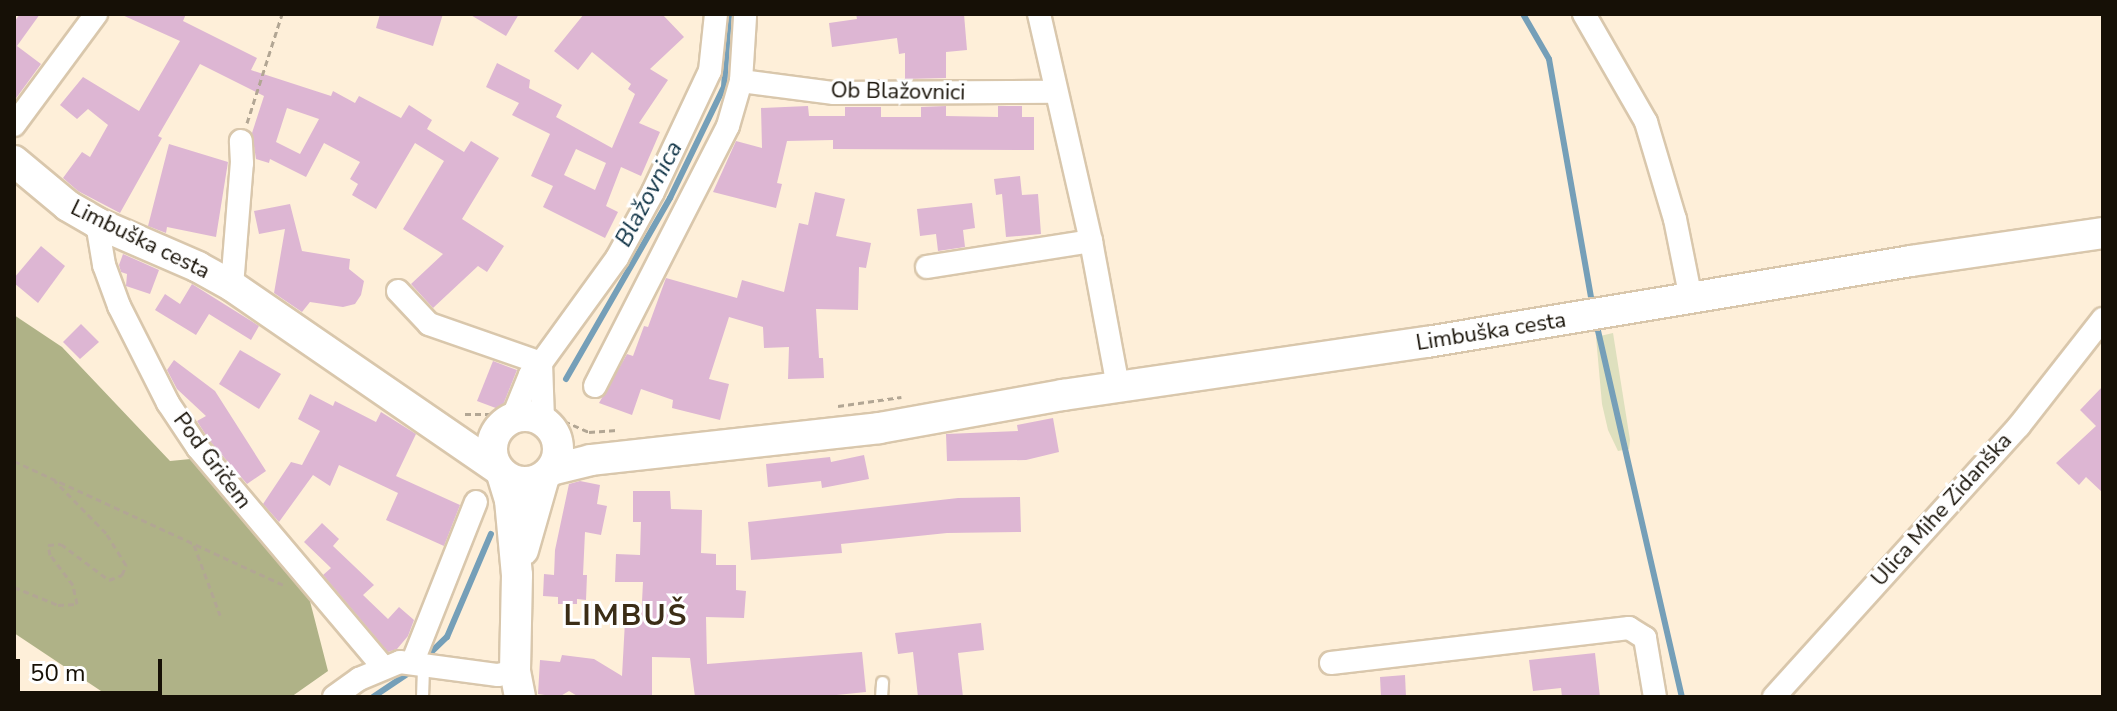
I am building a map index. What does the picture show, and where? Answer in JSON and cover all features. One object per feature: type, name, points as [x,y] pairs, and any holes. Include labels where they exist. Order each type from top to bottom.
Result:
[{"type":"main road","name":"Limbuška cesta","points":[[14,161],[59,199],[97,223],[198,267],[232,286],[385,390]]},
{"type":"main road","name":"Limbuška cesta","points":[[701,448],[879,428],[1118,387],[1595,315],[1911,261],[2103,233]]},
{"type":"main road","points":[[385,390],[466,424],[507,422],[531,416],[617,444],[701,448]]},
{"type":"main road","points":[[385,390],[500,471],[521,481],[591,460],[701,448]]},
{"type":"main road","points":[[507,422],[492,444],[510,500],[517,575],[517,684]]},
{"type":"main road","points":[[517,575],[547,474],[558,454],[552,423]]},
{"type":"street","points":[[14,125],[96,14]]},
{"type":"street","points":[[595,386],[668,202],[710,71],[716,14]]},
{"type":"street","points":[[1039,14],[1091,241],[1118,387]]},
{"type":"street","points":[[1584,14],[1646,122],[1675,219],[1691,299]]},
{"type":"street","points":[[507,422],[530,375],[617,258],[668,202],[728,126],[741,81],[745,17]]},
{"type":"street","name":"Ob Blažovnici","points":[[741,81],[834,93],[1055,92]]},
{"type":"street","name":"Limbuška cesta","points":[[232,286],[241,141]]},
{"type":"street","name":"Pod Gričem","points":[[97,223],[104,265],[119,306],[168,403],[198,448],[408,666]]},
{"type":"street","points":[[927,267],[1091,241]]},
{"type":"street","points":[[398,291],[429,324],[541,363]]},
{"type":"street","name":"Ulica Mihe Zidanška","points":[[1774,697],[2019,426],[2103,319]]},
{"type":"street","points":[[541,363],[552,423]]},
{"type":"street","points":[[408,666],[476,502]]},
{"type":"street","points":[[1331,663],[1629,628],[1645,638],[1655,697]]},
{"type":"street","points":[[334,697],[408,666],[498,675],[517,684]]},
{"type":"lane","points":[[408,666],[422,697]]},
{"type":"lane","points":[[881,697],[882,682]]},
{"type":"path","points":[[241,141],[282,14]]},
{"type":"path","points":[[828,408],[912,396]]},
{"type":"path","points":[[552,423],[579,430],[618,430]]},
{"type":"path","points":[[14,461],[287,587]]},
{"type":"path","points":[[14,587],[58,605],[77,604],[73,585],[50,555],[48,545],[61,544],[109,580],[122,575],[126,565],[106,533],[52,479]]},
{"type":"path","points":[[194,545],[220,615]]},
{"type":"green space","points":[[14,315],[62,347],[170,461],[201,458],[304,578],[328,671],[291,697],[110,697],[14,633]]},
{"type":"green space","points":[[1613,333],[1630,440],[1629,449],[1618,451],[1608,430],[1602,404],[1596,337]]},
{"type":"building","points":[[20,14],[40,14],[17,46],[41,64],[14,101],[14,22]]},
{"type":"building","points":[[120,14],[186,14],[183,21],[257,58],[251,70],[331,96],[333,91],[355,103],[359,96],[401,118],[409,105],[432,120],[427,129],[464,152],[471,141],[499,158],[462,219],[504,246],[487,272],[478,266],[433,308],[411,284],[443,254],[403,229],[444,161],[415,143],[376,209],[352,195],[358,184],[350,179],[360,162],[324,143],[306,177],[270,159],[269,163],[256,159],[252,133],[264,96],[200,64],[158,136],[162,138],[120,213],[78,191],[63,178],[82,152],[90,157],[108,125],[88,109],[77,119],[60,105],[83,77],[139,111],[180,41]],"holes":[[[287,108],[319,119],[300,154],[276,142]]]},
{"type":"building","points":[[380,14],[443,14],[433,46],[376,28]]},
{"type":"building","points":[[469,14],[519,14],[506,36]]},
{"type":"building","points":[[584,14],[662,14],[684,37],[650,69],[668,80],[639,123],[660,132],[641,176],[621,167],[606,206],[618,212],[605,238],[543,207],[553,186],[531,176],[550,134],[512,115],[519,103],[486,87],[497,63],[530,80],[529,88],[562,105],[556,117],[612,148],[635,94],[628,89],[631,84],[592,52],[578,70],[554,51]],"holes":[[[576,149],[606,163],[595,190],[564,175]]]},
{"type":"building","points":[[856,14],[964,14],[967,50],[946,52],[946,78],[905,79],[905,53],[899,54],[897,38],[832,47],[829,23],[857,19]]},
{"type":"building","points":[[808,106],[809,116],[845,116],[845,107],[881,107],[881,117],[921,117],[921,107],[946,106],[946,116],[998,117],[998,106],[1022,106],[1022,117],[1034,117],[1034,150],[833,149],[833,140],[787,141],[777,183],[782,184],[776,208],[713,192],[736,141],[762,148],[761,108]]},
{"type":"building","points":[[169,144],[228,162],[216,237],[167,227],[166,233],[148,226]]},
{"type":"building","points":[[1020,176],[1022,195],[1038,194],[1041,234],[1006,237],[1002,194],[996,195],[994,179]]},
{"type":"building","points":[[815,192],[845,199],[836,236],[871,243],[866,268],[859,267],[858,310],[816,309],[819,358],[823,358],[824,378],[788,379],[789,347],[764,348],[763,327],[729,317],[709,379],[729,384],[720,420],[672,408],[673,400],[641,389],[632,415],[599,403],[627,354],[633,356],[644,326],[648,327],[666,278],[737,298],[742,280],[784,292],[799,223],[808,225]]},
{"type":"building","points":[[972,203],[975,228],[963,230],[965,247],[938,251],[936,234],[920,236],[917,209]]},
{"type":"building","points":[[290,204],[302,251],[350,259],[349,269],[364,281],[355,304],[343,307],[310,302],[302,312],[274,293],[285,229],[259,234],[254,211]]},
{"type":"building","points":[[41,246],[65,266],[38,303],[14,283],[14,278]]},
{"type":"building","points":[[123,254],[159,270],[150,294],[126,286],[127,274],[121,272],[119,265]]},
{"type":"building","points":[[192,284],[259,326],[251,340],[209,314],[196,335],[155,310],[165,294],[180,304]]},
{"type":"building","points":[[81,324],[99,342],[80,359],[63,342]]},
{"type":"building","points":[[240,350],[281,374],[259,409],[219,384]]},
{"type":"building","points":[[174,360],[215,391],[266,471],[247,484],[209,440],[197,421],[206,416],[177,389],[167,370]]},
{"type":"building","points":[[493,361],[517,370],[501,410],[477,401]]},
{"type":"building","points":[[2103,386],[2103,493],[2086,477],[2079,485],[2056,463],[2096,426],[2080,410]]},
{"type":"building","points":[[310,394],[333,406],[335,401],[376,422],[381,412],[416,434],[396,476],[460,505],[444,546],[386,520],[398,493],[339,465],[330,486],[313,475],[279,522],[263,504],[291,462],[302,465],[320,431],[298,419]]},
{"type":"building","points":[[1053,418],[1059,452],[1026,460],[947,461],[946,434],[1018,431],[1017,425]]},
{"type":"building","points":[[864,455],[869,479],[822,488],[821,481],[768,487],[766,464],[830,457],[831,462]]},
{"type":"building","points":[[580,481],[600,485],[597,504],[607,506],[601,535],[585,532],[583,575],[587,575],[586,600],[577,599],[577,604],[558,604],[558,597],[543,596],[544,574],[554,575],[555,550],[569,484]]},
{"type":"building","points":[[633,491],[670,491],[671,509],[702,510],[701,553],[716,554],[716,565],[736,565],[736,590],[746,591],[744,618],[706,617],[707,664],[862,652],[866,692],[817,697],[695,697],[690,658],[652,657],[652,697],[579,697],[569,691],[559,697],[538,694],[540,660],[560,662],[562,655],[594,659],[622,676],[625,621],[641,621],[643,582],[615,582],[616,554],[640,555],[641,522],[633,522]]},
{"type":"building","points":[[1020,497],[1021,532],[947,533],[841,544],[842,553],[751,560],[748,522],[958,498]]},
{"type":"building","points":[[322,523],[339,539],[333,546],[374,585],[363,595],[388,619],[399,607],[414,620],[408,636],[397,649],[388,652],[323,575],[331,568],[304,542]]},
{"type":"building","points":[[981,623],[984,650],[958,653],[963,697],[918,697],[913,652],[898,654],[895,633]]},
{"type":"building","points":[[1595,653],[1600,697],[1562,697],[1561,688],[1533,691],[1529,660]]},
{"type":"building","points":[[1405,675],[1406,697],[1381,697],[1380,677]]},
{"type":"waterway","name":"Blažovnica","points":[[566,379],[670,198],[724,87],[729,14]]},
{"type":"waterway","points":[[1523,14],[1549,59],[1592,304]]},
{"type":"waterway","points":[[1596,322],[1682,697]]},
{"type":"waterway","name":"Blažovnica","points":[[424,659],[447,637],[491,534]]},
{"type":"waterway","name":"Blažovnica","points":[[373,697],[413,670]]},
{"type":"district","name":"LIMBUŠ","points":[[626,616]]}]
